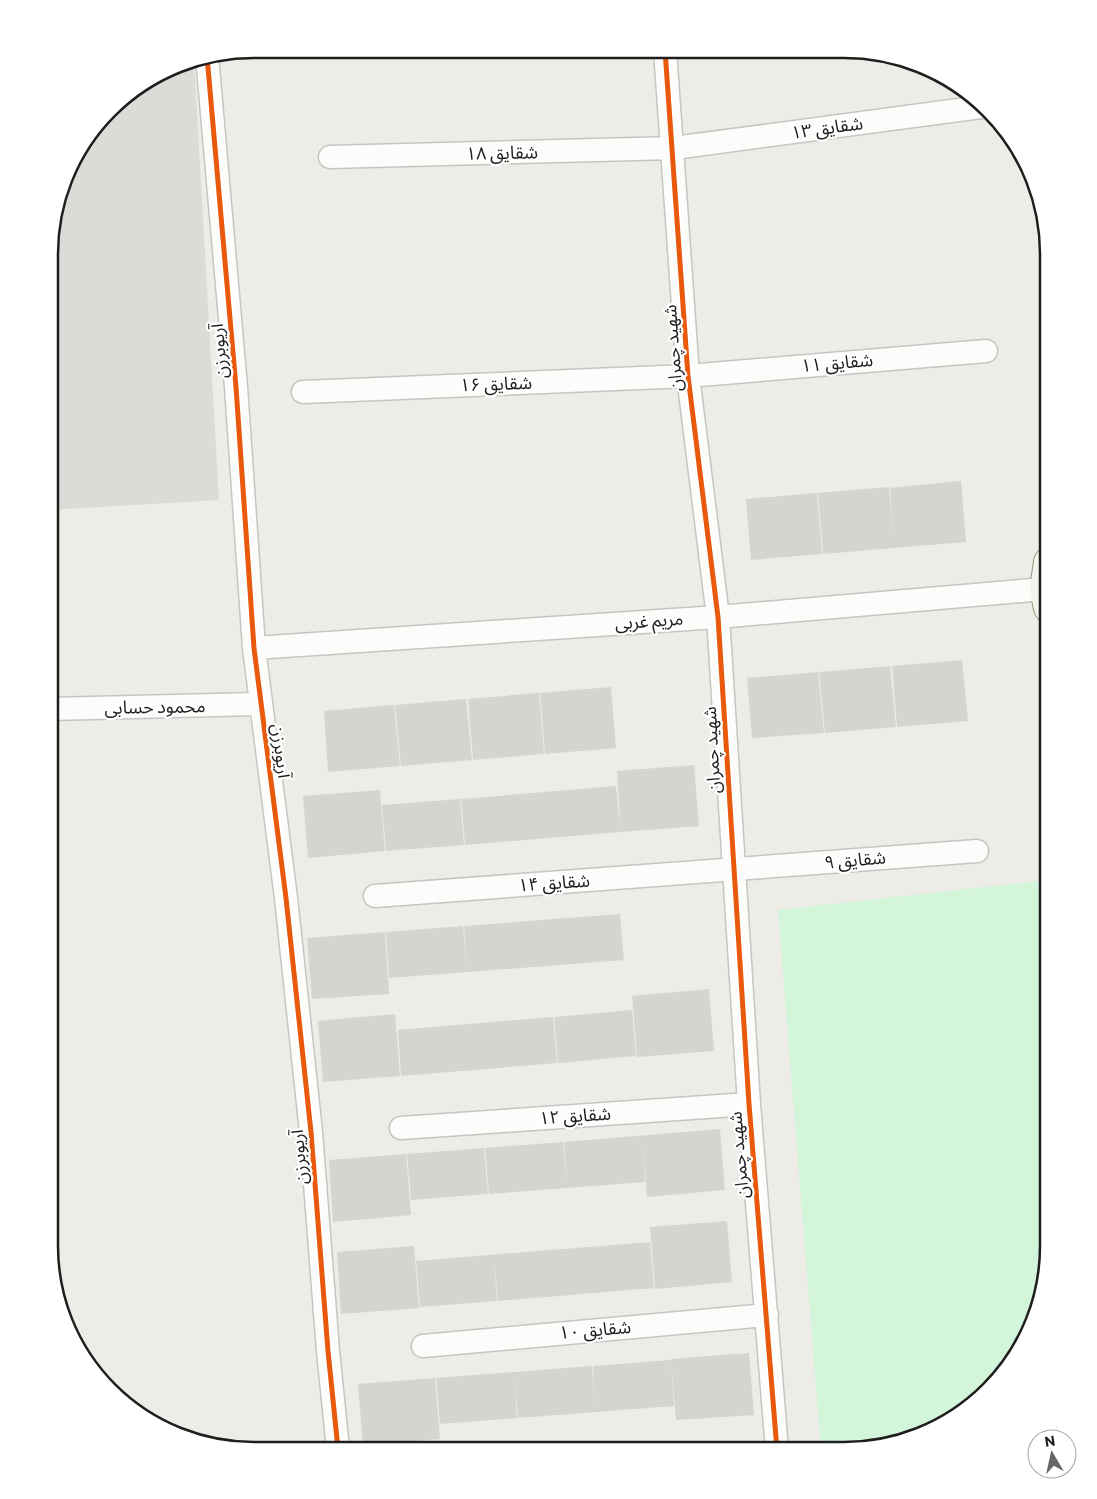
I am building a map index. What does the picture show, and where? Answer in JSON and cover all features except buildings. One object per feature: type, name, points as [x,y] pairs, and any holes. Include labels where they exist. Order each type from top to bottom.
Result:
[{"type":"street","name":"شهید چمران","points":[[667,58],[688,376],[718,616],[749,1104],[776,1442]]},
{"type":"street","name":"آریوبرزن","points":[[208,63],[236,387],[254,648],[286,898],[310,1122],[328,1351],[337,1442]]},
{"type":"street","name":"شقایق ۱۳","points":[[674,148],[975,108]]},
{"type":"street","name":"شقایق ۱۸","points":[[330,157],[674,148]]},
{"type":"street","name":"شقایق ۱۱","points":[[688,376],[986,351]]},
{"type":"street","name":"شقایق ۱۶","points":[[304,392],[688,376]]},
{"type":"street","name":"مریم غربی","points":[[254,648],[718,616],[1040,599]]},
{"type":"street","name":"محمود حسابی","points":[[58,709],[261,704]]},
{"type":"street","name":"شقایق ۹","points":[[733,870],[977,851]]},
{"type":"street","name":"شقایق ۱۴","points":[[375,896],[733,870]]},
{"type":"street","name":"شقایق ۱۲","points":[[401,1128],[749,1104]]},
{"type":"street","name":"شقایق ۱۰","points":[[422,1346],[767,1314]]},
{"type":"shaded area","points":[[194,67],[219,500],[58,510],[58,241],[64,203],[78,167],[106,124],[134,98],[167,78]]},
{"type":"green space","points":[[1040,881],[1040,1245],[1038,1271],[1033,1296],[1025,1320],[1013,1343],[991,1375],[973,1393],[941,1415],[918,1427],[881,1438],[820,1442],[778,910]]},
{"type":"cycle path","points":[[666,58],[688,376],[718,617],[749,1104],[776,1442]]},
{"type":"cycle path","points":[[208,63],[236,387],[254,648],[286,898],[311,1132],[328,1351],[337,1442]]}]
